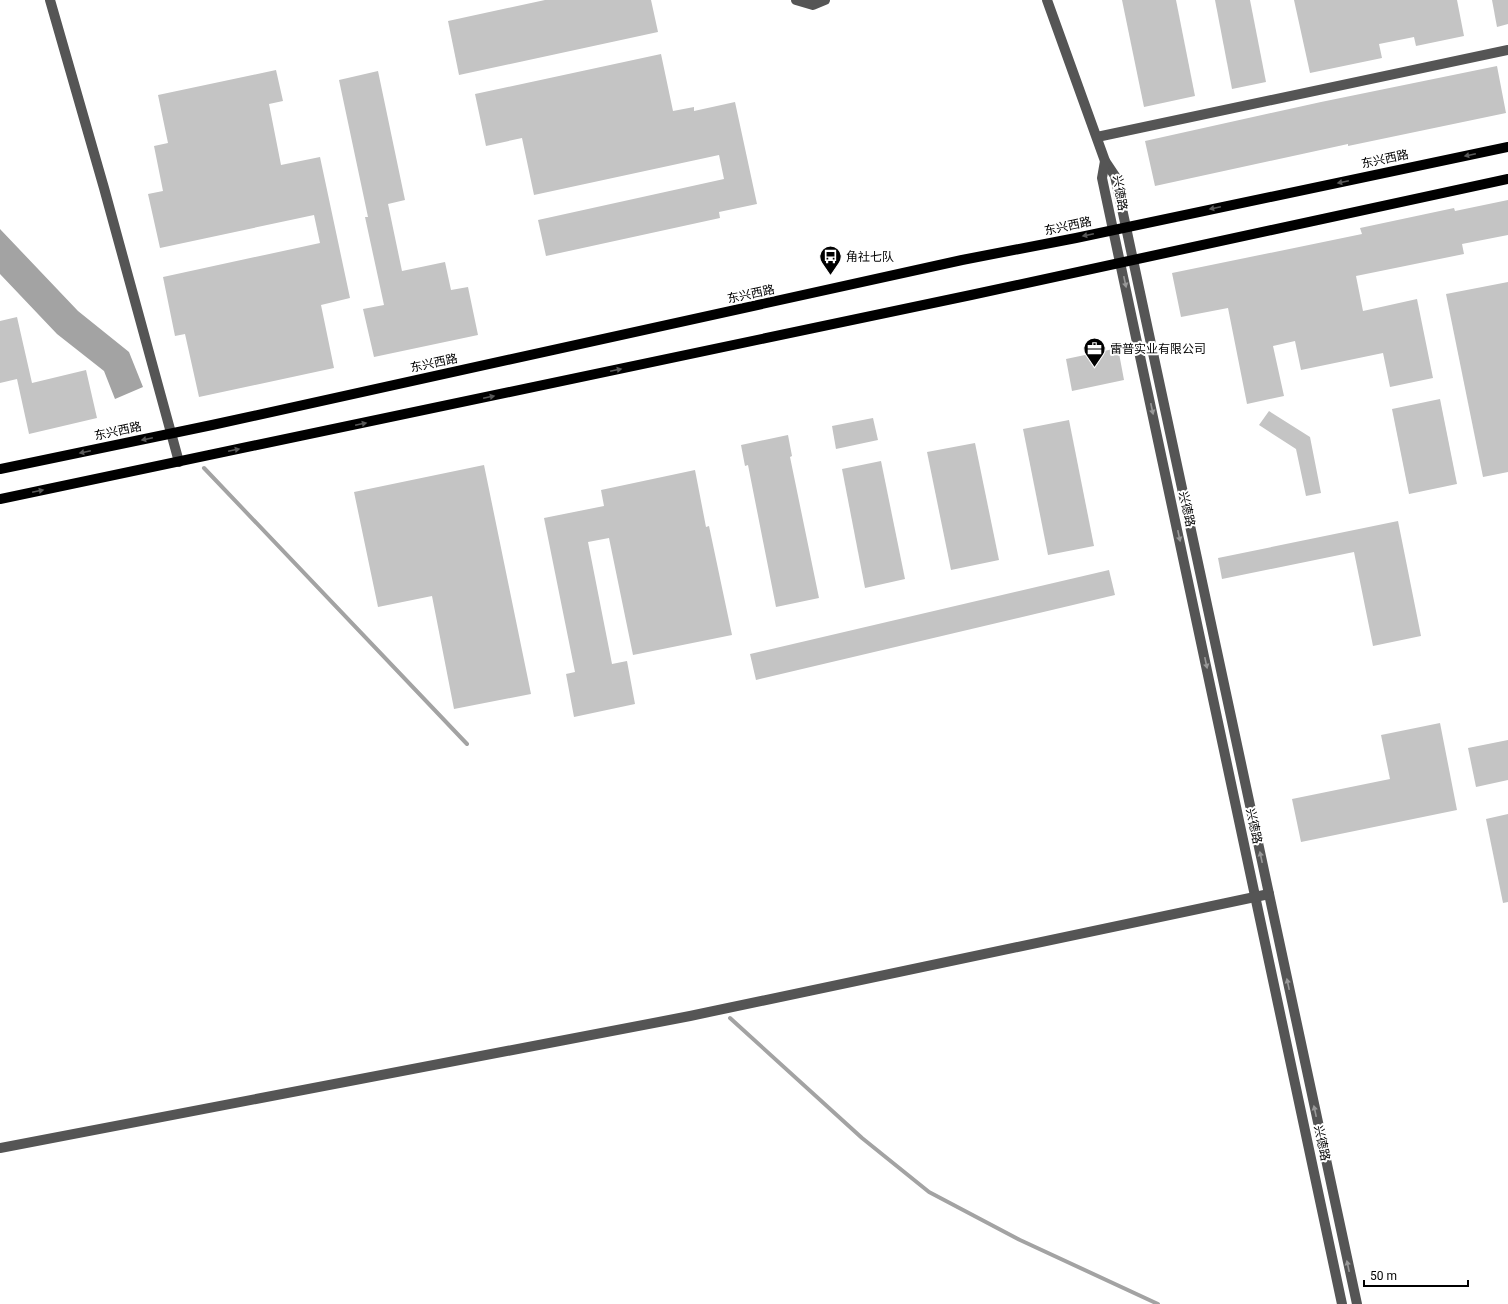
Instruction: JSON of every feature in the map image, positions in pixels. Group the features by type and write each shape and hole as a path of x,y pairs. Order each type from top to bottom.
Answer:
{"main road":[{"name":"东兴西路","path":"0,469 171,434 962,260 1114,230 1508,146"},
{"path":"0,499 971,295 1508,179"}],"street":[{"path":"50,0 179,462"},
{"path":"796,0 813,5 826,0"},
{"path":"1046,0 1105,161"},
{"path":"1097,137 1508,50"},
{"name":"兴德路","path":"1105,161 1115,176 1357,1304"},
{"name":"兴德路","path":"1105,161 1102,178 1342,1304"},
{"path":"0,1148 690,1016 1269,894"}],"shaded area":[{"path":"0,229 78,311 129,352 143,387 115,399 104,371 57,334 0,274"}],"building":[{"path":"545,0 651,0 658,32 459,75 448,21"},
{"path":"1122,0 1176,0 1195,96 1144,107"},
{"path":"1215,0 1250,0 1266,82 1232,89"},
{"path":"1294,0 1457,0 1464,36 1416,46 1414,37 1379,44 1382,58 1310,73"},
{"path":"1492,0 1508,0 1508,24 1497,27"},
{"path":"661,54 673,111 694,107 694,111 735,102 757,204 719,212 720,218 546,256 538,220 724,179 719,155 534,195 522,138 486,146 475,94"},
{"path":"1497,66 1506,113 1348,146 1348,144 1155,186 1145,141 1321,102"},
{"path":"276,70 283,101 269,104 281,165 320,157 350,298 321,305 334,368 199,397 185,334 175,336 163,277 320,243 314,215 160,248 148,194 163,191 154,146 168,143 158,95"},
{"path":"378,71 405,200 388,204 402,271 445,262 451,290 468,287 478,335 374,357 363,309 384,305 365,217 368,217 339,80"},
{"path":"1508,200 1508,235 1462,244 1464,254 1356,276 1363,311 1417,299 1433,378 1390,387 1383,353 1301,370 1295,341 1273,346 1284,396 1247,404 1228,308 1181,317 1172,273 1362,234 1360,228 1454,208 1455,211"},
{"path":"1508,282 1508,472 1483,477 1446,294"},
{"path":"17,317 32,383 86,370 97,418 29,434 17,379 0,383 0,321"},
{"name":"雷普实业有限公司","path":"1118,348 1124,380 1072,391 1066,359"},
{"path":"1440,399 1457,484 1409,494 1392,409"},
{"path":"1269,411 1310,437 1321,493 1306,496 1296,449 1259,425"},
{"path":"873,418 878,440 836,449 832,426"},
{"path":"1069,420 1094,546 1048,555 1023,429"},
{"path":"788,435 792,456 790,457 819,598 776,607 748,465 745,466 741,445"},
{"path":"975,443 999,560 951,570 927,452"},
{"path":"881,461 905,579 865,588 842,469"},
{"path":"484,465 531,694 454,709 432,596 378,607 354,492"},
{"path":"695,470 706,527 709,526 732,635 633,655 609,538 588,542 612,664 627,661 635,704 574,717 566,674 575,672 544,518 604,506 601,490"},
{"path":"1398,521 1421,636 1373,646 1354,552 1222,579 1218,558"},
{"path":"1109,570 1115,595 756,680 750,654"},
{"path":"1440,723 1457,810 1301,842 1292,799 1390,779 1381,735"},
{"path":"1508,740 1508,780 1476,787 1468,748"},
{"path":"1508,814 1508,902 1503,903 1486,819"}],"waterway":[{"path":"204,468 467,744"},
{"path":"730,1018 862,1138 929,1192 1020,1240 1158,1304"}],"place":[{"name":"角社七队","path":"830,276"},
{"name":"雷普实业有限公司","path":"1095,368"}]}
